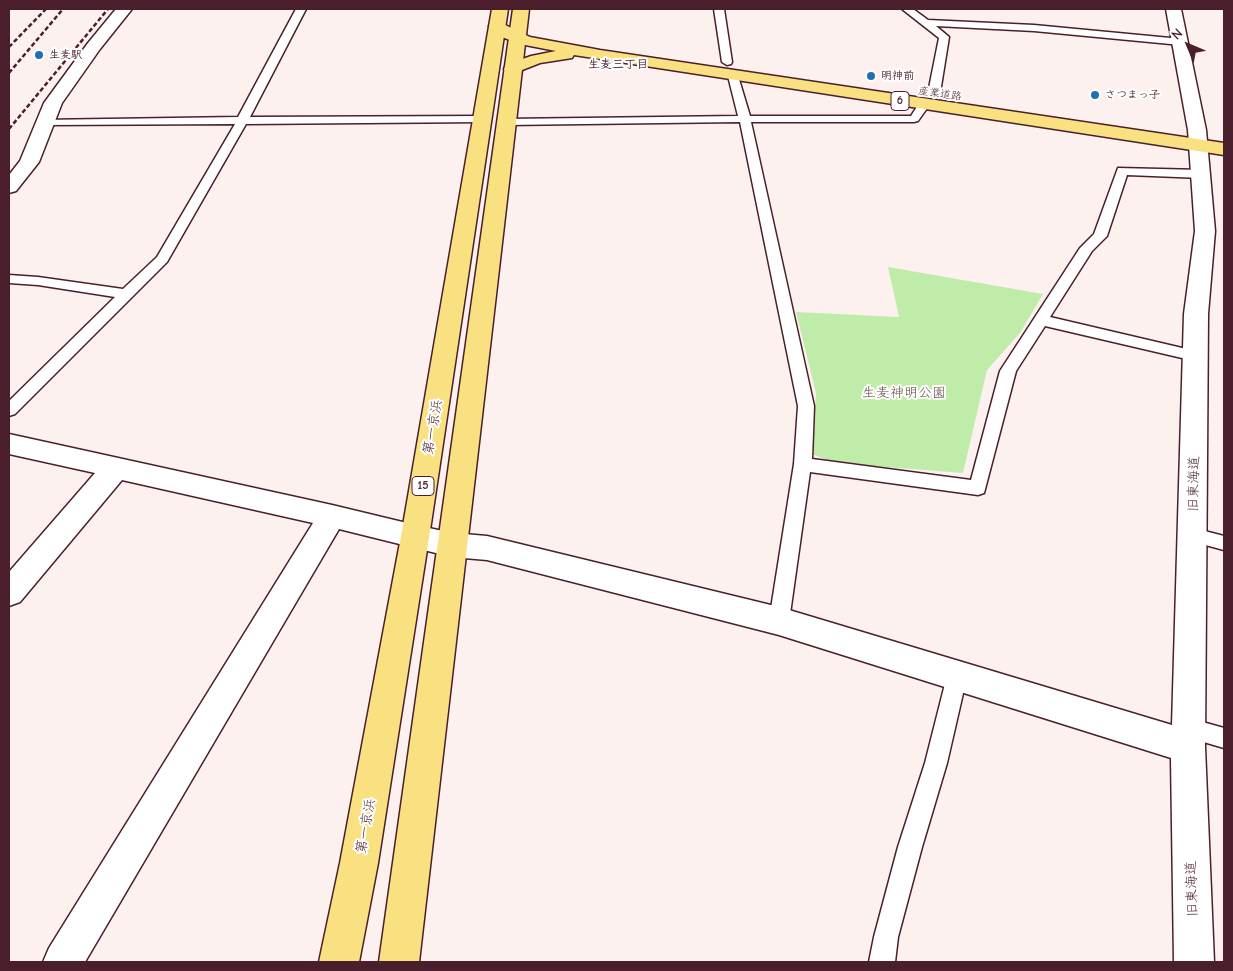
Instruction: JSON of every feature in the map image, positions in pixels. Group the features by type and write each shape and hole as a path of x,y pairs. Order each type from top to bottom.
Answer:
{"main road":[{"name":"産業道路","path":"509,35 535,30 599,49"},
{"name":"産業道路","path":"509,35 537,58 599,49"},
{"name":"産業道路","path":"509,35 534,42 599,49 929,99 1209,147"},
{"name":"第一京浜","path":"339,962 359,863 415,537 509,35"},
{"name":"第一京浜","path":"399,962 452,545 494,121"}],"street":[{"path":"9,187 29,162 53,103 94,46 124,9"},
{"name":"旧東海道","path":"1173,9 1209,147 1205,231 1196,314 1195,356 1188,737 1194,962"},
{"path":"9,444 332,516 415,537 452,545 487,548 779,621 956,676 1188,737"},
{"path":"9,593 117,467"},
{"path":"63,962 332,516"}],"lane":[{"path":"9,410 162,259 242,122 301,9"},
{"path":"719,9 730,69 745,118 806,406 803,464 779,621"},
{"path":"45,122 494,121 745,118 914,119 929,99 944,37 907,9"},
{"path":"925,23 1034,28 1181,42"},
{"path":"803,464 978,488 1008,371 1087,248 1100,236 1116,194 1122,171 1209,147"},
{"path":"9,279 38,281 126,294"},
{"path":"1042,320 1195,356"},
{"path":"1193,535 1224,543"},
{"path":"882,962 886,937 910,847 936,763 956,676"},
{"path":"1188,737 1224,738"}],"green space":[{"name":"生麦神明公園","path":"888,267 1043,294 1020,333 987,370 963,473 835,463 812,454 816,393 796,312 899,317"}],"railway":[{"path":"9,47 46,9"},
{"path":"9,73 63,9"},
{"path":"9,129 108,9"}],"place":[{"name":"生麦駅","path":"39,55"},
{"name":"明神前","path":"871,76"},
{"name":"さつまっ子","path":"1095,95"}],"district":[{"name":"生麦三丁目","path":"618,65"}]}
